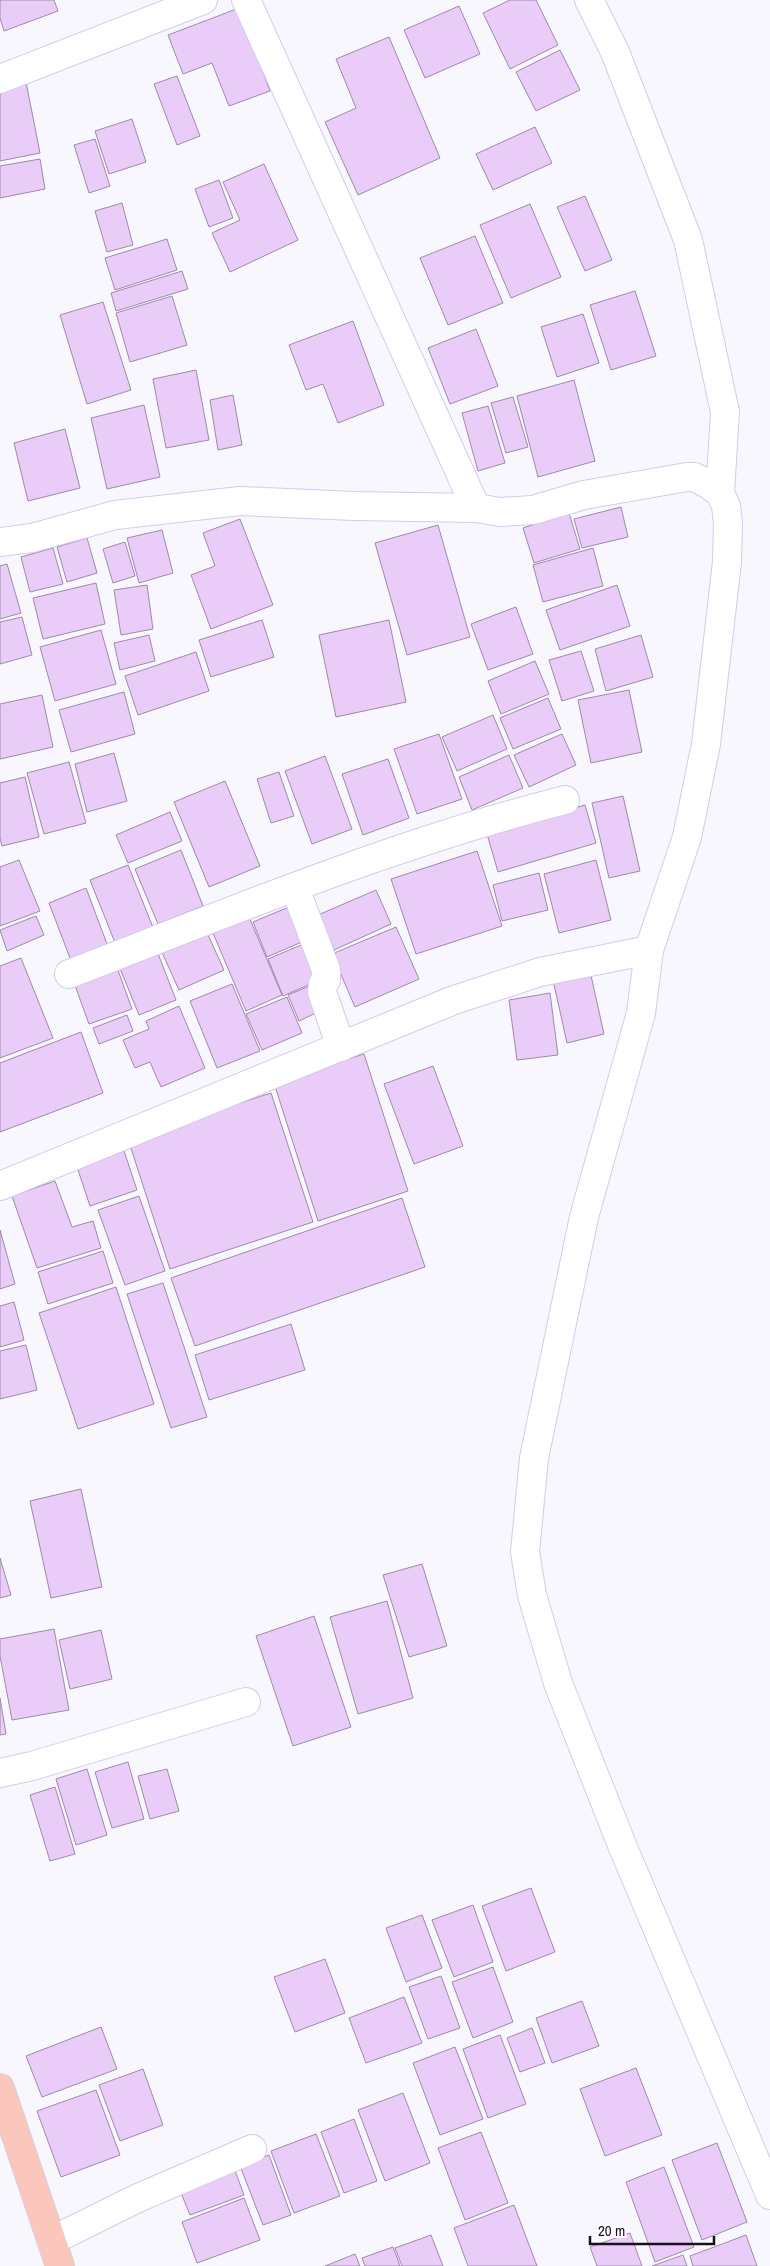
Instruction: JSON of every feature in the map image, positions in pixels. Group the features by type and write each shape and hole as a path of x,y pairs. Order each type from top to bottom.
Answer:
{"main road":[{"path":"0,2088 60,2266"}],"street":[{"path":"0,79 203,0"},
{"path":"246,0 476,508"},
{"path":"589,0 615,52 688,240 725,412 720,493 726,506 728,562 706,744 687,837 649,950 641,1013 584,1217 534,1458 525,1552 532,1595 558,1683 622,1845 770,2195"},
{"path":"0,542 32,538 116,515 240,501 354,506 476,508 500,512 533,510 584,495 687,477 694,477 720,493"},
{"path":"69,974 295,888 434,840 527,810 565,800"},
{"path":"295,888 326,970 326,980 323,984 322,992 341,1047"},
{"path":"0,1186 454,1000 540,972 649,950"},
{"path":"0,1773 32,1766 246,1702"},
{"path":"51,2241 138,2198 252,2149"}],"building":[{"path":"0,0 54,0 58,11 4,31 0,18"},
{"path":"510,0 536,0 558,45 510,69 483,13"},
{"path":"459,6 480,54 425,78 404,30"},
{"path":"239,8 270,91 229,106 212,63 183,74 168,35"},
{"path":"389,37 440,158 358,195 325,122 356,108 336,59"},
{"path":"560,50 580,90 536,111 516,72"},
{"path":"177,76 200,136 177,145 154,84"},
{"path":"26,82 40,153 0,161 0,87"},
{"path":"132,119 146,162 109,174 95,131"},
{"path":"535,127 552,163 493,190 476,154"},
{"path":"95,139 110,186 89,193 74,145"},
{"path":"40,159 45,189 0,198 0,166"},
{"path":"264,164 298,240 230,272 212,233 240,220 223,182"},
{"path":"219,180 233,218 209,227 195,189"},
{"path":"585,196 612,260 585,271 557,207"},
{"path":"122,203 133,245 107,252 95,211"},
{"path":"530,204 561,277 511,298 480,225"},
{"path":"475,236 503,303 448,325 420,258"},
{"path":"167,239 177,270 115,290 105,258"},
{"path":"182,271 188,289 116,311 111,293"},
{"path":"635,291 656,356 611,370 590,305"},
{"path":"172,296 187,345 130,362 116,313"},
{"path":"103,302 131,390 87,404 60,315"},
{"path":"583,314 599,363 557,377 541,327"},
{"path":"353,321 384,405 338,423 323,384 306,390 289,345"},
{"path":"476,329 498,386 450,404 428,348"},
{"path":"196,370 209,440 166,448 153,379"},
{"path":"574,380 595,461 538,477 517,396"},
{"path":"233,395 242,445 218,450 210,400"},
{"path":"513,397 528,447 506,453 491,403"},
{"path":"144,405 160,477 107,489 91,418"},
{"path":"488,406 505,463 478,471 462,413"},
{"path":"65,429 80,488 28,501 14,443"},
{"path":"621,507 628,537 582,548 574,519"},
{"path":"569,513 580,549 534,563 523,528"},
{"path":"240,519 273,605 211,629 191,575 215,566 203,533"},
{"path":"438,525 470,637 407,655 375,543"},
{"path":"162,530 173,573 139,583 127,538"},
{"path":"87,538 97,573 67,582 57,547"},
{"path":"125,542 135,576 113,583 103,549"},
{"path":"53,548 63,584 30,592 21,557"},
{"path":"593,548 603,586 543,602 533,565"},
{"path":"7,564 21,613 0,619 0,566"},
{"path":"96,583 105,624 43,639 33,598"},
{"path":"147,585 153,629 121,635 114,590"},
{"path":"617,585 630,626 560,650 546,610"},
{"path":"516,607 533,654 488,670 471,624"},
{"path":"22,617 32,655 0,664 0,622"},
{"path":"262,620 274,657 211,677 199,640"},
{"path":"389,620 406,702 336,717 319,635"},
{"path":"101,630 116,684 55,701 40,647"},
{"path":"149,635 155,661 120,670 114,643"},
{"path":"641,635 653,677 606,691 595,649"},
{"path":"581,651 594,691 562,701 549,660"},
{"path":"196,652 209,691 138,715 125,676"},
{"path":"535,661 549,694 501,714 488,681"},
{"path":"629,690 642,752 591,763 578,700"},
{"path":"124,692 135,734 71,752 59,710"},
{"path":"42,695 53,747 0,759 0,704"},
{"path":"548,698 561,729 513,749 500,718"},
{"path":"493,715 507,749 457,771 442,737"},
{"path":"439,734 462,799 417,814 394,749"},
{"path":"562,734 576,765 529,787 514,755"},
{"path":"114,753 127,801 87,812 75,764"},
{"path":"509,755 523,788 472,810 459,777"},
{"path":"325,756 352,829 312,844 285,771"},
{"path":"388,759 409,818 363,835 342,774"},
{"path":"69,762 86,823 44,834 27,773"},
{"path":"279,772 294,816 271,823 257,779"},
{"path":"25,777 39,837 2,846 0,838 0,783"},
{"path":"225,781 260,866 209,887 174,802"},
{"path":"623,796 640,871 609,878 592,803"},
{"path":"585,805 596,843 498,872 487,834"},
{"path":"170,812 182,841 128,863 116,835"},
{"path":"181,850 203,906 158,924 135,869"},
{"path":"477,851 502,926 416,954 391,879"},
{"path":"19,860 40,911 0,926 0,867"},
{"path":"596,860 611,920 559,933 544,874"},
{"path":"128,865 156,935 118,950 90,880"},
{"path":"539,873 548,910 502,921 493,885"},
{"path":"86,888 110,952 73,966 49,903"},
{"path":"376,890 391,924 334,950 318,915"},
{"path":"296,904 311,938 267,957 253,922"},
{"path":"36,916 44,935 7,951 0,930"},
{"path":"249,917 282,995 246,1011 213,933"},
{"path":"204,926 224,970 179,990 159,946"},
{"path":"396,927 419,979 355,1007 332,954"},
{"path":"308,942 324,978 283,996 268,959"},
{"path":"155,946 176,1000 139,1015 117,961"},
{"path":"21,958 53,1038 0,1058 0,966"},
{"path":"115,962 132,1009 89,1024 72,977"},
{"path":"590,971 604,1034 567,1043 553,980"},
{"path":"232,984 260,1051 217,1068 190,1001"},
{"path":"312,985 322,1010 299,1021 288,995"},
{"path":"550,993 558,1055 517,1060 509,1000"},
{"path":"287,997 302,1033 262,1050 246,1014"},
{"path":"179,1006 205,1068 161,1087 150,1062 135,1068 123,1040 149,1029 146,1021"},
{"path":"127,1015 133,1031 99,1044 93,1028"},
{"path":"81,1032 103,1093 0,1132 0,1063"},
{"path":"364,1054 408,1191 318,1221 274,1083"},
{"path":"433,1066 463,1146 414,1164 384,1084"},
{"path":"271,1093 313,1222 170,1269 128,1139"},
{"path":"124,1151 137,1190 90,1206 77,1167"},
{"path":"55,1181 72,1227 93,1221 101,1248 37,1268 12,1196"},
{"path":"139,1196 165,1271 125,1285 98,1210"},
{"path":"402,1198 425,1267 195,1346 171,1278"},
{"path":"0,1230 15,1284 0,1289"},
{"path":"103,1251 113,1283 48,1304 38,1272"},
{"path":"163,1283 207,1417 171,1428 127,1294"},
{"path":"116,1287 154,1404 78,1429 39,1313"},
{"path":"14,1302 24,1340 0,1347 0,1306"},
{"path":"291,1324 305,1370 209,1400 195,1355"},
{"path":"26,1345 37,1390 0,1399 0,1351"},
{"path":"81,1489 102,1587 51,1598 30,1501"},
{"path":"0,1558 11,1595 0,1598"},
{"path":"422,1564 447,1646 409,1657 383,1575"},
{"path":"387,1601 413,1698 358,1714 330,1617"},
{"path":"314,1616 351,1727 293,1746 256,1636"},
{"path":"54,1629 69,1710 12,1720 0,1656 0,1639"},
{"path":"101,1630 112,1679 70,1689 59,1640"},
{"path":"0,1698 6,1734 0,1735"},
{"path":"128,1762 144,1819 112,1828 95,1772"},
{"path":"87,1769 107,1835 76,1845 56,1779"},
{"path":"167,1769 179,1811 150,1819 138,1776"},
{"path":"55,1787 75,1854 50,1861 30,1795"},
{"path":"531,1888 555,1952 506,1971 482,1906"},
{"path":"473,1905 493,1962 454,1977 432,1920"},
{"path":"422,1915 442,1968 406,1982 386,1928"},
{"path":"325,1959 345,2013 295,2032 274,1977"},
{"path":"493,1967 513,2022 473,2038 452,1982"},
{"path":"441,1976 460,2028 428,2039 409,1987"},
{"path":"404,1997 422,2043 366,2063 349,2018"},
{"path":"582,2001 599,2046 552,2063 536,2018"},
{"path":"101,2027 117,2069 42,2097 26,2056"},
{"path":"532,2028 545,2063 520,2072 507,2038"},
{"path":"500,2035 526,2104 488,2118 463,2049"},
{"path":"455,2047 483,2119 440,2135 413,2063"},
{"path":"636,2068 662,2135 605,2156 580,2089"},
{"path":"143,2069 163,2125 120,2141 99,2085"},
{"path":"96,2090 120,2155 61,2177 37,2111"},
{"path":"403,2093 430,2163 385,2181 358,2110"},
{"path":"354,2119 377,2181 344,2193 321,2132"},
{"path":"481,2132 508,2203 465,2220 438,2148"},
{"path":"316,2134 340,2196 294,2213 271,2151"},
{"path":"717,2143 747,2222 702,2240 672,2160"},
{"path":"269,2155 291,2215 263,2225 240,2166"},
{"path":"664,2167 694,2247 655,2262 626,2182"},
{"path":"234,2168 244,2195 190,2215 179,2188"},
{"path":"244,2198 260,2240 197,2263 182,2222"},
{"path":"514,2205 537,2266 468,2266 454,2228"},
{"path":"630,2233 642,2266 597,2266 590,2247"},
{"path":"431,2235 443,2266 402,2266 395,2248"},
{"path":"746,2235 757,2266 693,2266 690,2256"},
{"path":"393,2247 400,2266 365,2266 362,2258"},
{"path":"355,2254 360,2266 325,2266"},
{"path":"683,2255 687,2266 652,2266"}]}
